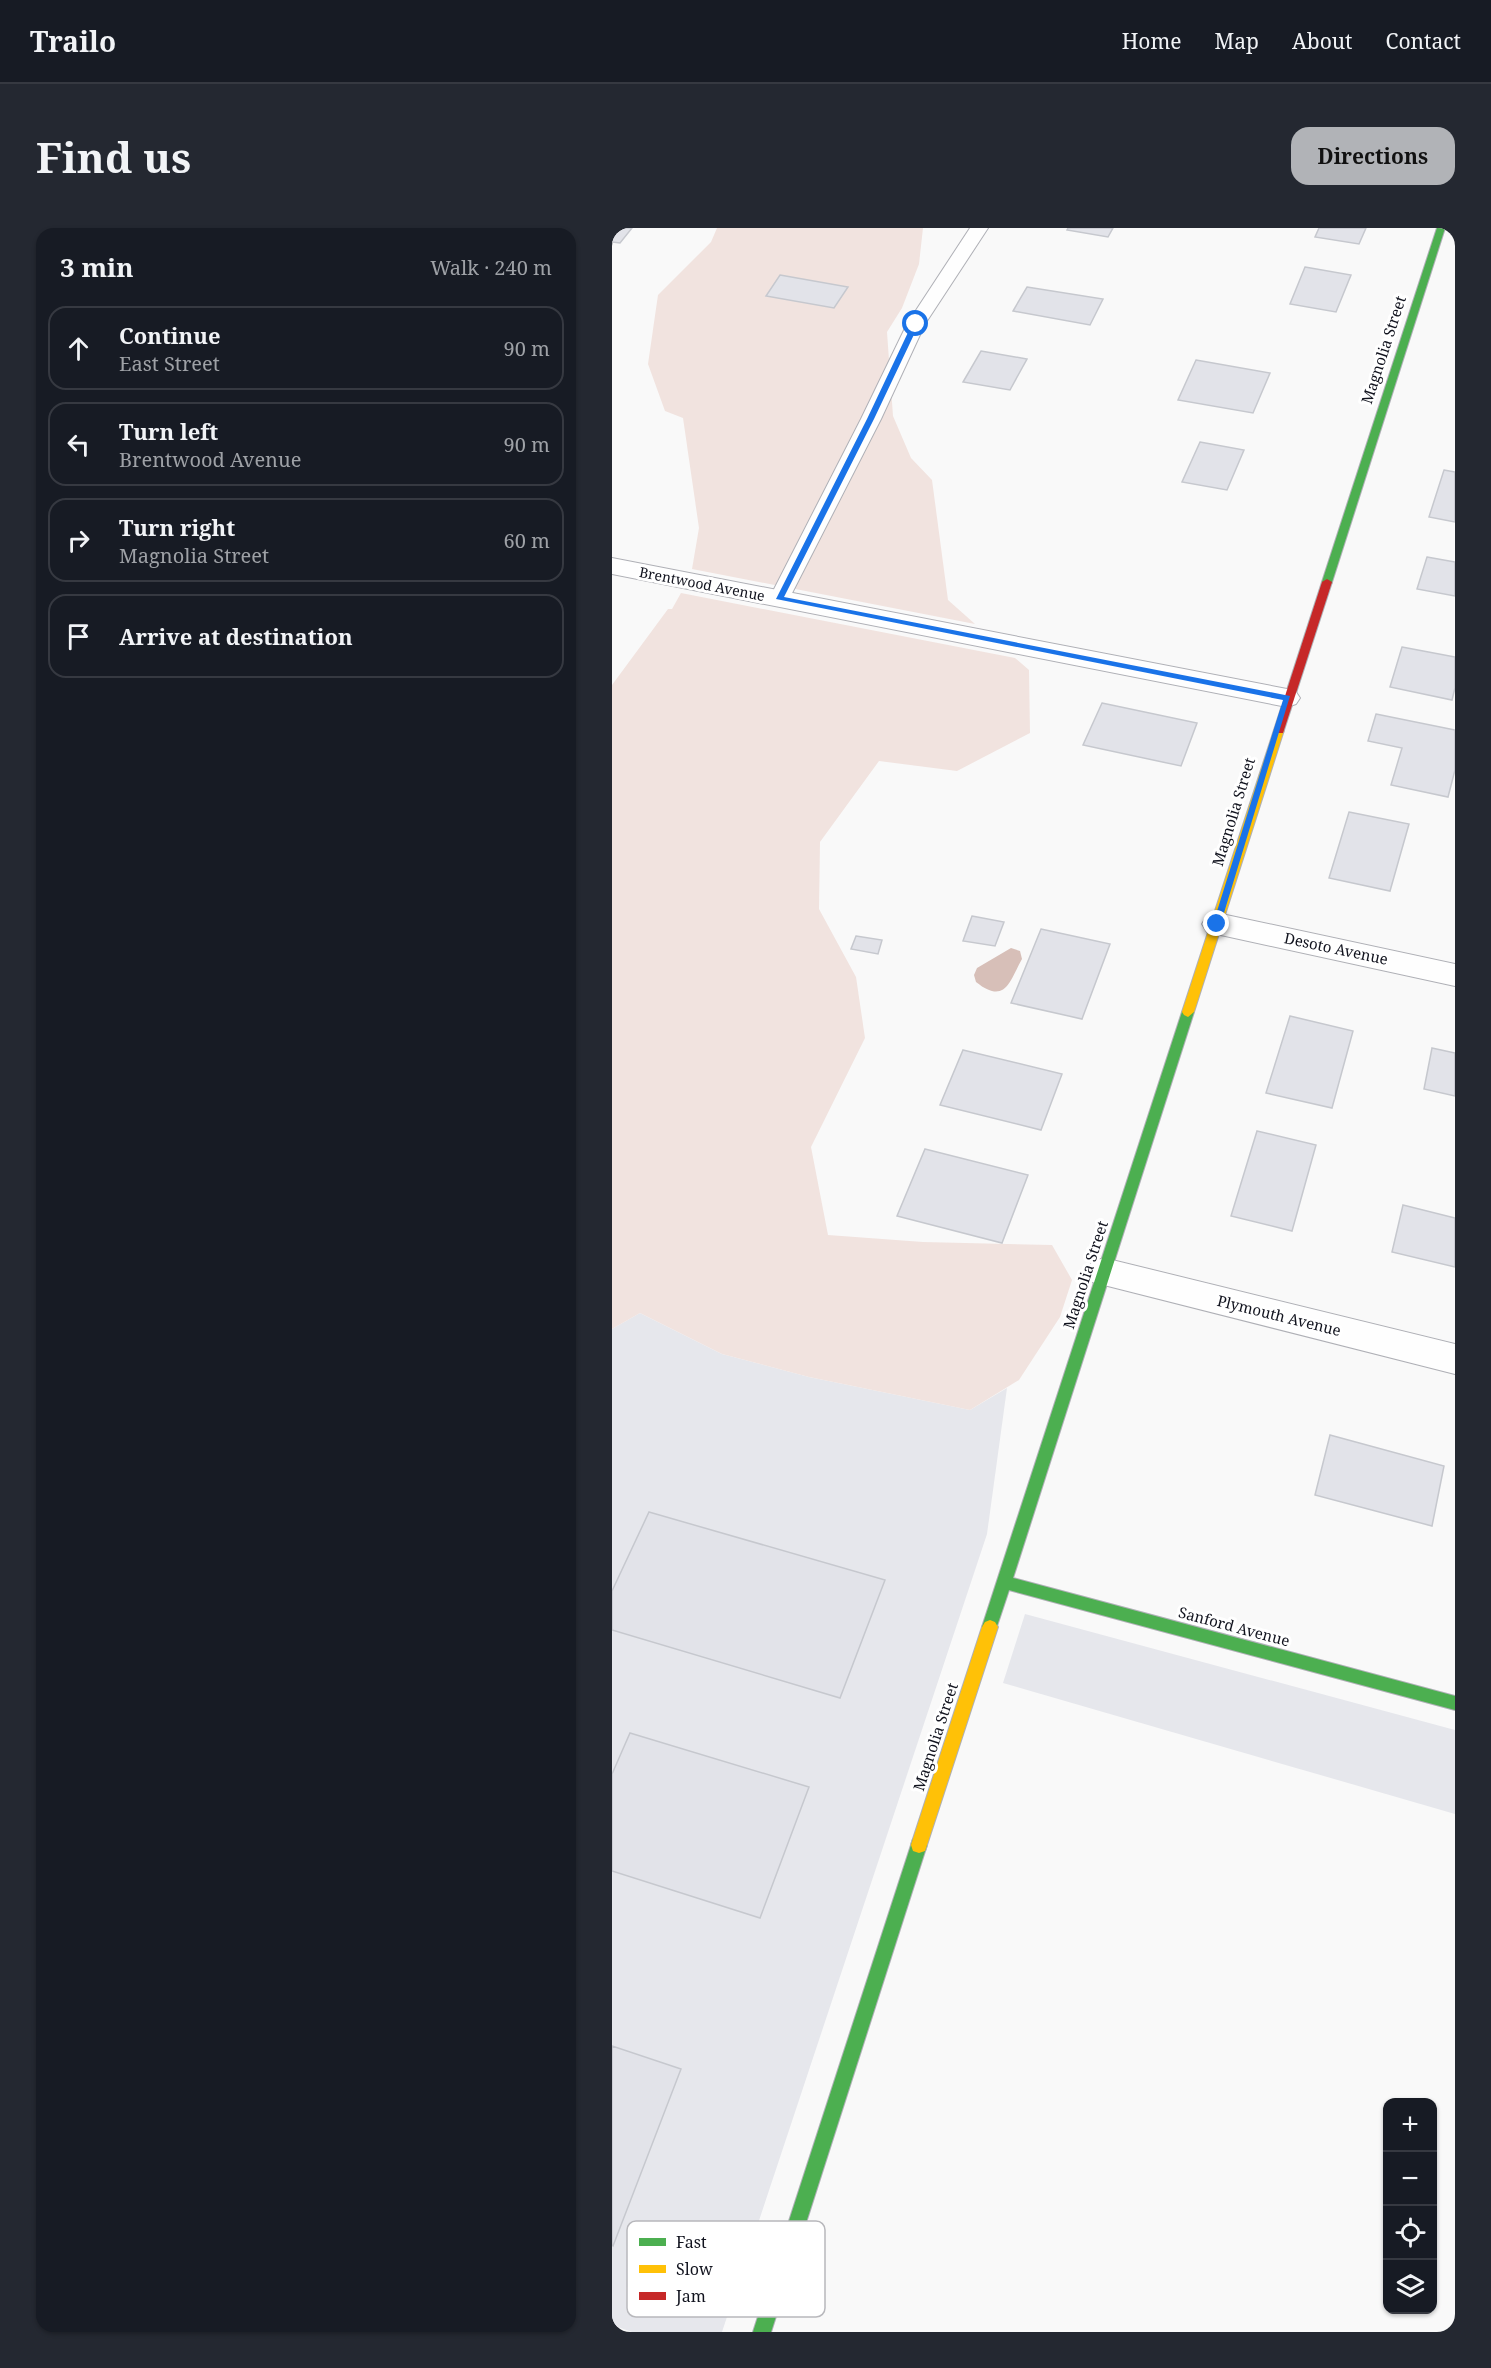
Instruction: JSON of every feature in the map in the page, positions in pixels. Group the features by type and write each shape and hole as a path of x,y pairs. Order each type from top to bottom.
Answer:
{"street":[{"name":"Magnolia Street","path":"798,2221 1217,924 1287,698 1441,228"},
{"name":"Brentwood Avenue","path":"612,566 1287,698"},
{"name":"Desoto Avenue","path":"1217,924 1455,975"},
{"name":"Plymouth Avenue","path":"1104,1272 1455,1359"},
{"name":"Sanford Avenue","path":"1004,1582 1455,1703"},
{"name":"Magnolia Street","path":"762,2332 767,2317"}],"lane":[{"path":"779,599 871,419 916,324 979,228"}],"shaded area":[{"path":"717,228 923,228 919,264 902,308 887,332 893,416 911,458 932,480 948,600 975,624 692,569 699,528 683,418 665,411 648,364 658,295 711,242"},
{"path":"681,593 1015,658 1029,670 1030,733 957,771 879,761 820,842 819,909 856,977 865,1038 811,1147 828,1235 923,1242 1052,1245 1072,1280 1060,1317 1019,1380 970,1410 809,1377 722,1354 640,1313 612,1329 612,685 668,609 672,609"},
{"path":"1011,948 1020,951 1022,959 1006,987 1001,991 994,991 976,982 974,975 977,968"},
{"path":"640,1313 722,1354 809,1377 970,1410 1007,1388 987,1534 759,2221 627,2221 627,2317 727,2317 722,2332 632,2332 612,2325 612,1329"},
{"path":"1025,1614 1455,1730 1455,1814 1003,1683"}],"building":[{"path":"612,228 632,228 620,243 612,242"},
{"path":"1068,228 1113,228 1108,237 1067,230"},
{"path":"1319,228 1366,228 1359,244 1315,237"},
{"path":"1305,267 1351,275 1336,312 1290,304"},
{"path":"780,275 848,287 834,308 766,296"},
{"path":"1027,287 1103,299 1090,325 1013,311"},
{"path":"981,351 1027,359 1010,390 963,382"},
{"path":"1196,360 1270,373 1253,413 1178,400"},
{"path":"1200,442 1244,450 1227,490 1182,482"},
{"path":"1444,470 1455,472 1455,522 1429,517"},
{"path":"1427,557 1455,562 1455,596 1417,589"},
{"path":"1402,647 1455,657 1455,688 1452,700 1390,687"},
{"path":"1102,703 1197,723 1181,766 1083,745"},
{"path":"1376,714 1455,730 1455,770 1448,797 1391,785 1402,748 1368,741"},
{"path":"1349,812 1409,824 1390,891 1329,878"},
{"path":"972,916 1004,922 995,946 963,941"},
{"path":"1041,929 1110,944 1082,1019 1011,1003"},
{"path":"856,936 882,940 878,954 851,949"},
{"path":"1290,1016 1353,1031 1332,1108 1266,1093"},
{"path":"1432,1048 1455,1053 1455,1096 1424,1089"},
{"path":"963,1050 1062,1074 1041,1130 940,1105"},
{"path":"1257,1131 1316,1145 1292,1231 1231,1216"},
{"path":"925,1149 1028,1175 1002,1243 897,1216"},
{"path":"1403,1205 1455,1218 1455,1267 1392,1252"},
{"path":"1330,1435 1444,1466 1432,1526 1315,1495"},
{"path":"649,1512 885,1580 840,1698 612,1630 612,1591"},
{"path":"630,1733 809,1787 760,1918 612,1871 612,1774"},
{"path":"612,2046 681,2069 613,2246 612,2245"}],"traffic: fast":[{"path":"1327,582 1441,228"},
{"path":"990,1627 1188,1012"},
{"path":"1004,1582 1455,1703"},
{"path":"798,2221 919,1845"},
{"path":"762,2332 767,2317"}],"traffic: slow":[{"path":"1188,1012 1279,730"},
{"path":"919,1845 990,1627"}],"traffic: jam":[{"path":"1279,730 1327,582"}],"route":[{"path":"916,324 871,419 779,599 1287,698 1217,924"}]}
